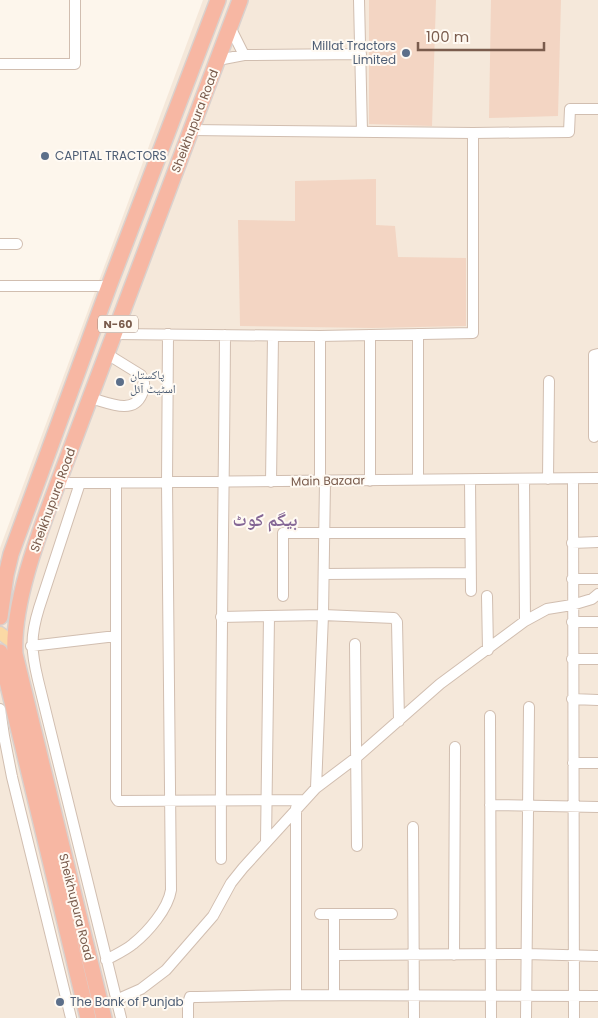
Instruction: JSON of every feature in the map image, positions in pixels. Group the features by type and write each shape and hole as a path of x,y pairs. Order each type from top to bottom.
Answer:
{"highway":[{"name":"Sheikhupura Road","path":"0,617 6,575 5,556 218,0"},
{"name":"Sheikhupura Road","path":"88,1018 2,669 31,562 58,483 240,0"},
{"path":"5,556 31,562"},
{"name":"Sheikhupura Road","path":"7,648 104,1018"}],"main road":[{"path":"0,634 7,648"}],"street":[{"path":"0,64 75,64 75,0"},
{"path":"359,0 362,132"},
{"path":"230,27 244,55"},
{"path":"218,60 244,55 361,54"},
{"path":"191,130 472,133 569,132 570,110 598,109"},
{"path":"114,334 320,336 473,333 472,133"},
{"path":"0,244 17,244"},
{"path":"0,286 110,286"},
{"path":"106,960 133,944 166,907 170,897 167,483 168,334"},
{"path":"418,334 418,480"},
{"path":"221,859 224,335"},
{"path":"370,335 370,481"},
{"path":"271,482 273,336"},
{"path":"316,788 324,574 320,336"},
{"path":"90,398 125,407 138,402 142,395 144,379 141,375 106,354"},
{"path":"594,437 594,355 598,354"},
{"path":"548,479 549,381"},
{"path":"572,478 574,1018"},
{"name":"Main Bazaar","path":"58,483 598,478"},
{"path":"524,479 525,621"},
{"path":"470,480 471,591"},
{"path":"80,483 34,627 31,646 121,1018"},
{"path":"116,483 116,798 122,802 304,800"},
{"path":"283,596 283,534 470,534"},
{"path":"572,543 598,542"},
{"path":"324,574 470,573"},
{"path":"572,579 598,579"},
{"path":"116,1000 141,989 166,970 213,916 230,883 316,788 357,757 440,684 525,621 547,609 572,605 592,599 598,594"},
{"path":"487,596 488,650"},
{"path":"266,842 269,616"},
{"path":"221,617 390,616 394,618 397,622 399,721"},
{"path":"572,622 598,622"},
{"path":"31,646 116,636"},
{"path":"356,644 357,846"},
{"path":"572,659 598,659"},
{"path":"572,699 598,700"},
{"path":"526,1018 529,707"},
{"path":"0,709 2,737 71,1018"},
{"path":"490,716 492,1018"},
{"path":"454,955 455,747"},
{"path":"573,763 598,763"},
{"path":"490,806 598,808"},
{"path":"296,808 296,994"},
{"path":"413,828 414,1018"},
{"path":"320,914 392,914"},
{"path":"334,914 334,995"},
{"path":"335,955 491,956 527,954 598,956"},
{"path":"188,1018 188,1002 190,997 296,994 598,996"}],"shaded area":[{"path":"203,0 598,0 598,1018 0,1018 0,548"}],"building":[{"path":"369,0 436,0 432,126 369,124"},
{"path":"491,0 561,0 558,116 489,118"},
{"path":"376,179 376,225 395,226 398,257 466,258 466,326 372,328 240,326 238,220 295,221 295,181"}],"place":[{"name":"Millat Tractors Limited","path":"406,53"},
{"name":"CAPITAL TRACTORS","path":"45,156"},
{"name":"پاکستان اسٹیٹ آئل","path":"120,382"},
{"name":"The Bank of Punjab","path":"60,1002"}],"district":[{"name":"بیگم کوٹ","path":"265,520"}]}
